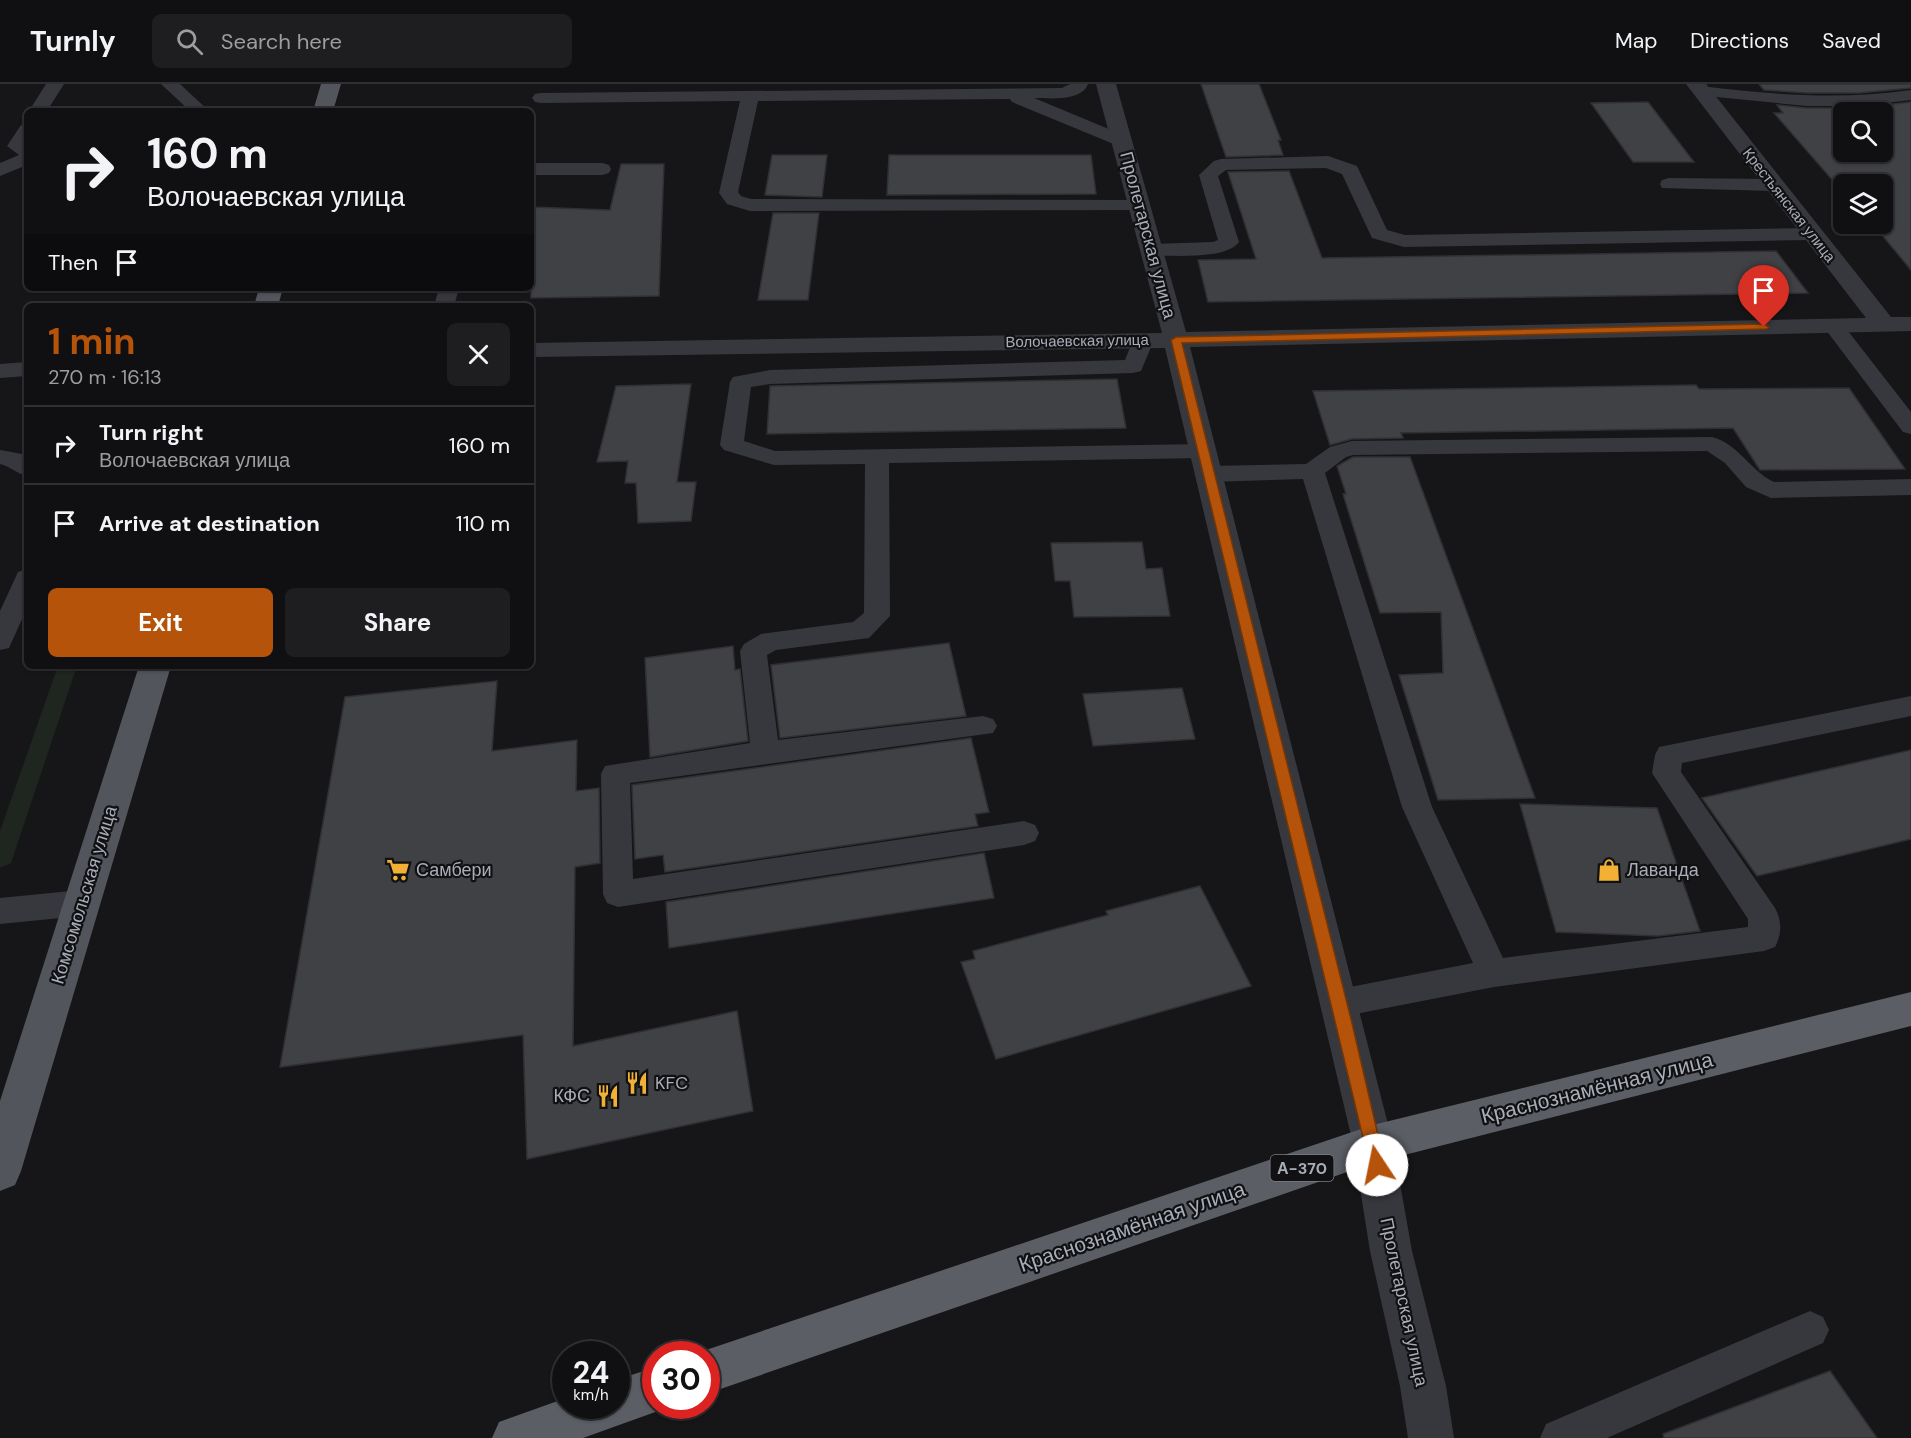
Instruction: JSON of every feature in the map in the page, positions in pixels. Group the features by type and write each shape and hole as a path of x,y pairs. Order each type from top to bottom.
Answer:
{"highway":[{"name":"Краснознамённая улица","path":"720,1367 1373,1144 1911,1009"},
{"path":"515,1438 571,1419"}],"main road":[{"path":"324,108 331,84"},
{"name":"Комсомольская улица","path":"0,1171 6,1133 154,669"}],"street":[{"name":"Пролетарская улица","path":"1106,84 1176,340 1340,1003 1373,1144 1391,1251 1423,1386 1431,1438"},
{"name":"Крестьянская улица","path":"1699,88 1884,325"},
{"name":"Волочаевская улица","path":"534,350 1176,340 1911,324"}],"lane":[{"path":"40,108 55,84"},
{"path":"170,84 197,108"},
{"path":"541,98 1065,93 1079,84"},
{"path":"1699,88 1788,101 1867,102 1911,95"},
{"path":"1006,94 1122,141"},
{"path":"750,96 728,193 734,200 750,205 1140,206"},
{"path":"24,134 16,146 24,150"},
{"path":"0,170 24,159"},
{"path":"1153,250 1217,248 1229,242 1208,175 1221,165 1328,162 1350,170 1379,234 1404,241 1811,234"},
{"path":"534,169 602,169"},
{"path":"1669,184 1773,185"},
{"path":"1834,326 1911,427"},
{"path":"1143,340 1133,366 770,377 741,382 732,445 774,458 877,457 1206,462 1312,471 1338,452 1352,447 1712,444 1733,458 1754,482 1771,490 1911,487"},
{"path":"0,371 24,369"},
{"path":"0,457 14,459 24,467"},
{"path":"765,752 753,651 770,641 860,631 877,616 877,457"},
{"path":"1312,471 1417,807 1494,972"},
{"path":"0,641 24,585"},
{"path":"1340,1003 1494,972 1764,938 1764,916 1666,773 1669,755 1911,706"},
{"path":"983,726 765,752 615,774 618,894 1024,833"},
{"path":"0,911 81,903"},
{"path":"1560,1438 1810,1330"}],"shaded area":[{"path":"57,669 76,669 11,863 0,868 0,831"}],"building":[{"path":"1201,84 1259,84 1281,140 1278,140 1283,155 1226,157"},
{"path":"1759,84 1911,84 1911,88 1859,93 1807,93 1764,90"},
{"path":"1648,102 1694,162 1633,162 1591,103"},
{"path":"1911,102 1911,270 1881,234 1893,234 1893,174 1833,174 1833,181 1774,113 1783,113 1777,105 1833,108 1833,162 1893,162 1893,104"},
{"path":"772,155 827,155 822,197 765,195"},
{"path":"889,155 1091,155 1096,194 887,195"},
{"path":"621,164 664,164 659,296 531,298 531,291 534,291 534,207 610,210"},
{"path":"1289,171 1322,258 1776,251 1808,293 1208,302 1198,260 1256,259 1228,172"},
{"path":"773,213 819,213 808,300 758,300"},
{"path":"1117,379 1126,428 767,434 770,386"},
{"path":"691,384 677,482 696,482 691,521 638,523 636,483 625,483 628,461 597,462 616,386"},
{"path":"1696,385 1699,389 1849,388 1905,469 1760,470 1733,428 1401,433 1403,438 1352,439 1330,445 1313,391"},
{"path":"1353,457 1410,457 1535,798 1438,800 1399,675 1443,673 1441,612 1380,613 1343,494 1346,494 1337,466"},
{"path":"1142,542 1146,569 1162,568 1170,616 1074,617 1070,581 1055,581 1051,543"},
{"path":"949,643 966,716 780,738 771,665"},
{"path":"733,646 735,670 740,669 748,741 650,757 645,658"},
{"path":"497,681 492,751 577,740 576,791 599,788 600,863 575,867 573,1046 737,1011 753,1111 527,1159 523,1035 280,1067 345,697"},
{"path":"1182,688 1195,739 1093,746 1083,694"},
{"path":"971,738 989,812 975,814 978,826 665,872 663,855 635,859 632,785"},
{"path":"1911,750 1911,839 1757,876 1702,798"},
{"name":"Лаванда","path":"1520,804 1657,808 1700,931 1658,936 1556,932"},
{"path":"984,853 994,898 669,948 666,902"},
{"path":"1200,886 1251,986 996,1059 961,962 975,959 973,951 1108,915 1106,911"},
{"path":"1830,1371 1877,1438 1664,1438 1663,1434"}],"place":[{"name":"Самбери","path":"398,870"},
{"name":"Лаванда","path":"1609,870"},
{"name":"KFC","path":"637,1083"},
{"name":"КФС","path":"608,1096"}],"route":[{"path":"1377,1165 1176,340 1764,327"}]}
